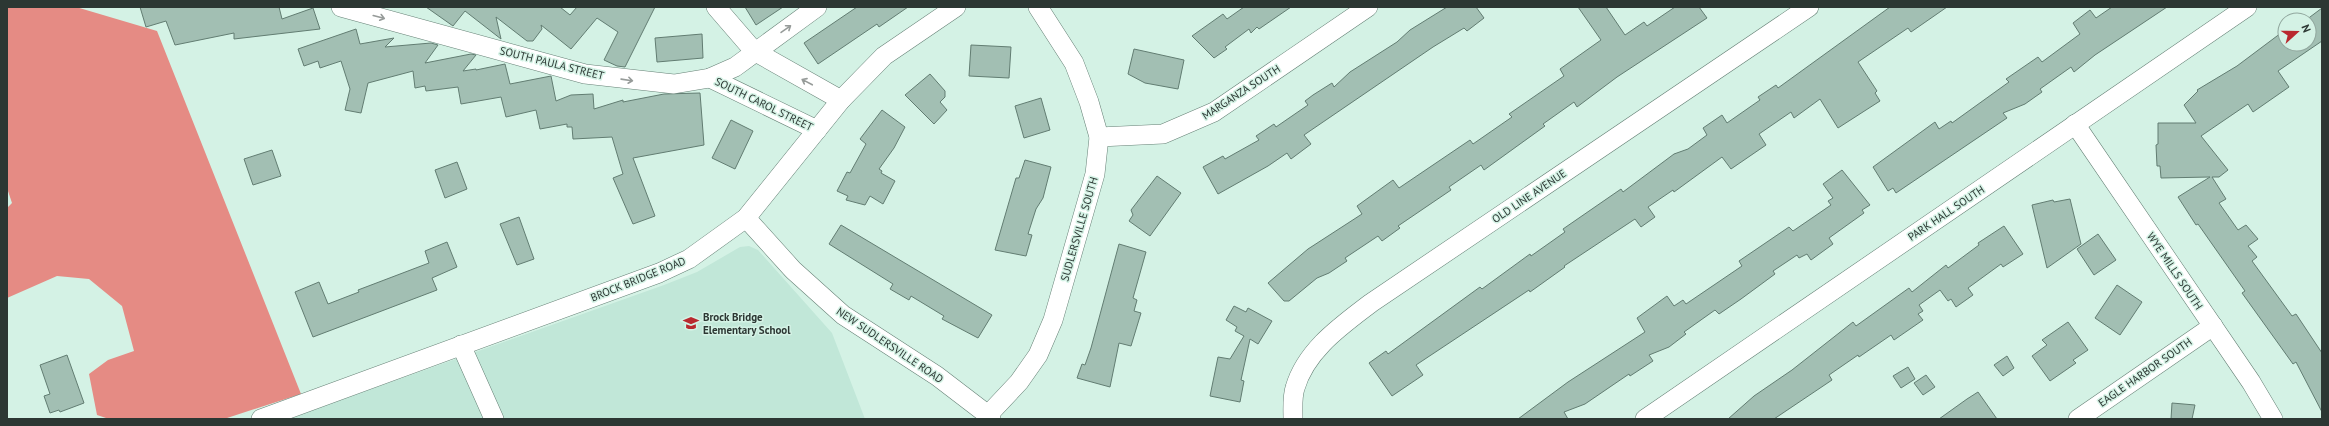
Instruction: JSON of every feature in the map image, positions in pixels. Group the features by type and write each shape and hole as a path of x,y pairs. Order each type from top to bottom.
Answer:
{"street":[{"name":"SOUTH PAULA STREET","path":"341,7 585,74 674,84 710,78 735,67 817,7"},
{"path":"716,7 754,52 841,100"},
{"name":"BROCK BRIDGE ROAD","path":"261,419 659,273 689,259 746,218 841,100 884,56 956,7"},
{"name":"SUDLERSVILLE SOUTH","path":"990,417 1019,382 1038,354 1053,320 1095,174 1099,137 1089,102 1074,63 1038,7"},
{"name":"MARGANZA SOUTH","path":"1099,137 1163,134 1214,112 1368,7"},
{"name":"OLD LINE AVENUE","path":"1293,419 1295,389 1311,356 1335,330 1371,303 1810,7"},
{"name":"PARK HALL SOUTH","path":"1645,419 2247,7"},
{"name":"SOUTH CAROL STREET","path":"710,78 817,130"},
{"name":"WYE MILLS SOUTH","path":"2075,124 2251,382 2272,419"},
{"name":"NEW SUDLERSVILLE ROAD","path":"746,218 793,270 843,315 937,376 990,417"},
{"name":"EAGLE HARBOR SOUTH","path":"2078,419 2213,326"},
{"path":"461,345 494,419"}],"shaded area":[{"path":"7,7 76,7 157,31 301,394 224,419 109,419 97,415 89,374 108,360 134,351 122,306 89,279 57,276 7,298 7,208 12,203 7,188"},
{"name":"Brock Bridge Elementary School","path":"749,246 758,250 832,333 865,419 287,419 664,285 697,272 740,247"}],"building":[{"path":"140,7 279,7 282,19 313,8 320,29 234,39 234,33 175,45 166,21 146,27"},
{"path":"426,7 560,7 570,15 577,7 655,7 625,67 617,66 604,60 618,32 597,18 571,49 541,25 542,29 533,41 527,41 496,17 501,39 465,11 453,26"},
{"path":"745,7 783,7 756,25"},
{"path":"857,7 908,7 879,27 877,24 818,64 804,43"},
{"path":"1244,7 1291,7 1259,29 1257,27 1251,33 1249,29 1225,47 1227,49 1214,58 1192,36 1223,14 1227,19"},
{"path":"1447,7 1476,7 1484,18 1467,31 1464,28 1433,47 1304,135 1311,144 1291,159 1287,153 1268,166 1218,194 1203,167 1223,156 1225,159 1259,140 1256,136 1274,124 1276,127 1308,105 1305,101 1313,95 1332,83 1334,87 1350,72 1397,42 1410,30"},
{"path":"1578,7 1606,7 1625,35 1644,22 1647,26 1675,7 1699,7 1707,18 1617,77 1577,107 1574,102 1543,124 1545,126 1484,170 1481,165 1449,187 1451,190 1398,226 1400,228 1382,241 1378,236 1345,258 1347,261 1329,273 1317,278 1289,301 1284,301 1268,283 1308,249 1362,214 1357,206 1393,180 1399,188 1470,140 1473,144 1512,117 1509,114 1564,76 1560,69 1601,40"},
{"path":"1890,7 1947,7 1911,32 1908,28 1858,62 1877,91 1875,93 1880,101 1838,128 1820,99 1794,118 1791,112 1759,134 1766,145 1731,169 1722,157 1674,192 1673,190 1648,207 1655,217 1641,227 1635,219 1564,266 1565,267 1530,292 1529,290 1416,365 1423,375 1392,396 1369,363 1386,351 1388,354 1480,287 1482,289 1530,254 1531,256 1565,232 1563,229 1621,189 1623,192 1674,154 1688,149 1707,135 1703,128 1722,115 1727,123 1760,100 1758,97 1776,85 1778,88"},
{"path":"2112,7 2167,7 2095,55 2074,72 2071,67 2040,89 2042,92 2025,104 2003,113 2007,118 1896,193 1893,188 1888,191 1873,167 1935,122 1939,129 1951,121 1952,123 2009,82 2006,79 2038,57 2042,62 2080,34 2073,23 2090,10 2096,18"},
{"path":"2322,8 2322,41 2317,44 2317,12"},
{"path":"356,29 360,44 394,38 385,47 431,43 438,45 425,63 471,54 476,55 463,71 505,64 510,84 551,76 556,101 571,95 593,94 594,109 623,100 623,102 664,94 700,93 704,145 633,158 655,216 633,224 613,178 623,174 612,137 573,139 572,127 567,127 567,124 540,129 536,110 506,117 501,97 461,104 458,87 426,91 425,86 415,88 413,71 368,83 361,113 345,110 350,89 341,61 320,68 318,61 304,66 298,49"},
{"path":"702,34 703,58 657,62 655,38"},
{"path":"2277,36 2277,52 2306,52 2278,71 2289,87 2253,112 2248,104 2201,136 2228,170 2219,177 2212,177 2226,199 2219,203 2238,230 2246,225 2258,239 2248,246 2257,257 2252,261 2292,316 2296,314 2322,353 2322,412 2296,362 2293,364 2242,293 2245,291 2198,224 2196,225 2178,197 2210,177 2161,178 2160,166 2157,166 2156,145 2158,144 2158,123 2196,123 2184,105 2198,91 2197,90 2237,66"},
{"path":"971,45 1011,47 1009,78 969,76"},
{"path":"1134,49 1184,60 1178,89 1145,83 1128,74"},
{"path":"930,74 945,91 945,97 940,102 947,110 934,124 905,95"},
{"path":"1041,98 1050,130 1024,138 1015,106"},
{"path":"882,110 905,127 894,148 879,169 882,171 881,173 895,181 883,204 870,196 865,205 846,200 848,196 837,191 847,172 850,173 866,144 860,139"},
{"path":"731,120 753,131 735,169 712,158"},
{"path":"272,150 281,176 253,185 244,159"},
{"path":"1025,160 1051,167 1043,198 1036,209 1028,234 1032,235 1026,256 995,250 1016,178 1019,178"},
{"path":"457,162 467,189 445,198 435,170"},
{"path":"1842,170 1870,205 1862,210 1864,213 1829,238 1833,244 1811,260 1807,254 1799,258 1797,255 1773,271 1775,274 1719,314 1715,310 1684,332 1686,334 1669,347 1649,355 1653,361 1630,376 1629,374 1585,404 1564,412 1568,419 1518,419 1568,382 1645,332 1637,318 1667,296 1674,306 1683,300 1686,304 1742,266 1739,261 1789,227 1793,231 1831,205 1828,201 1833,198 1823,184"},
{"path":"1157,176 1181,193 1150,236 1129,221 1133,215 1131,210"},
{"path":"2070,199 2081,244 2047,268 2032,205 2053,200 2054,202"},
{"path":"519,217 534,259 517,265 500,224"},
{"path":"841,225 992,315 978,338 942,319 944,316 911,296 909,300 890,289 893,284 829,244"},
{"path":"2004,226 2023,254 2003,267 2001,264 1968,288 1973,295 1956,307 1951,299 1948,301 1940,290 1919,305 1923,311 1918,314 1923,320 1894,340 1891,335 1859,357 1858,355 1829,375 1832,380 1774,419 1728,419 1754,396 1792,370 1853,322 1856,326 1909,288 1912,292 1946,265 1948,268 1979,245 1978,243"},
{"path":"2098,234 2116,260 2094,275 2077,249"},
{"path":"447,242 457,267 432,278 437,290 313,337 295,292 319,282 328,304 359,292 358,290 429,263 425,251"},
{"path":"1119,244 1146,252 1133,298 1137,300 1134,311 1141,313 1131,346 1119,343 1110,387 1077,378 1082,364 1085,365 1091,348"},
{"path":"2117,285 2142,302 2120,335 2095,318"},
{"path":"1234,306 1246,312 1248,308 1272,321 1258,344 1250,339 1241,380 1244,381 1240,402 1210,396 1218,357 1230,359 1244,336 1235,331 1237,327 1226,320"},
{"path":"2068,322 2088,350 2073,360 2076,363 2050,381 2032,356 2047,345 2042,340"},
{"path":"67,355 84,403 60,412 59,410 50,413 44,396 50,394 40,365"},
{"path":"2007,356 2014,368 2003,376 1994,365"},
{"path":"1908,367 1915,379 1901,388 1893,376"},
{"path":"1926,375 1935,387 1923,395 1914,383"},
{"path":"1978,392 1997,419 1939,419 1967,399"},
{"path":"2172,403 2195,405 2192,419 2171,419"}],"place":[{"name":"Brock Bridge Elementary School","path":"691,323"}]}
